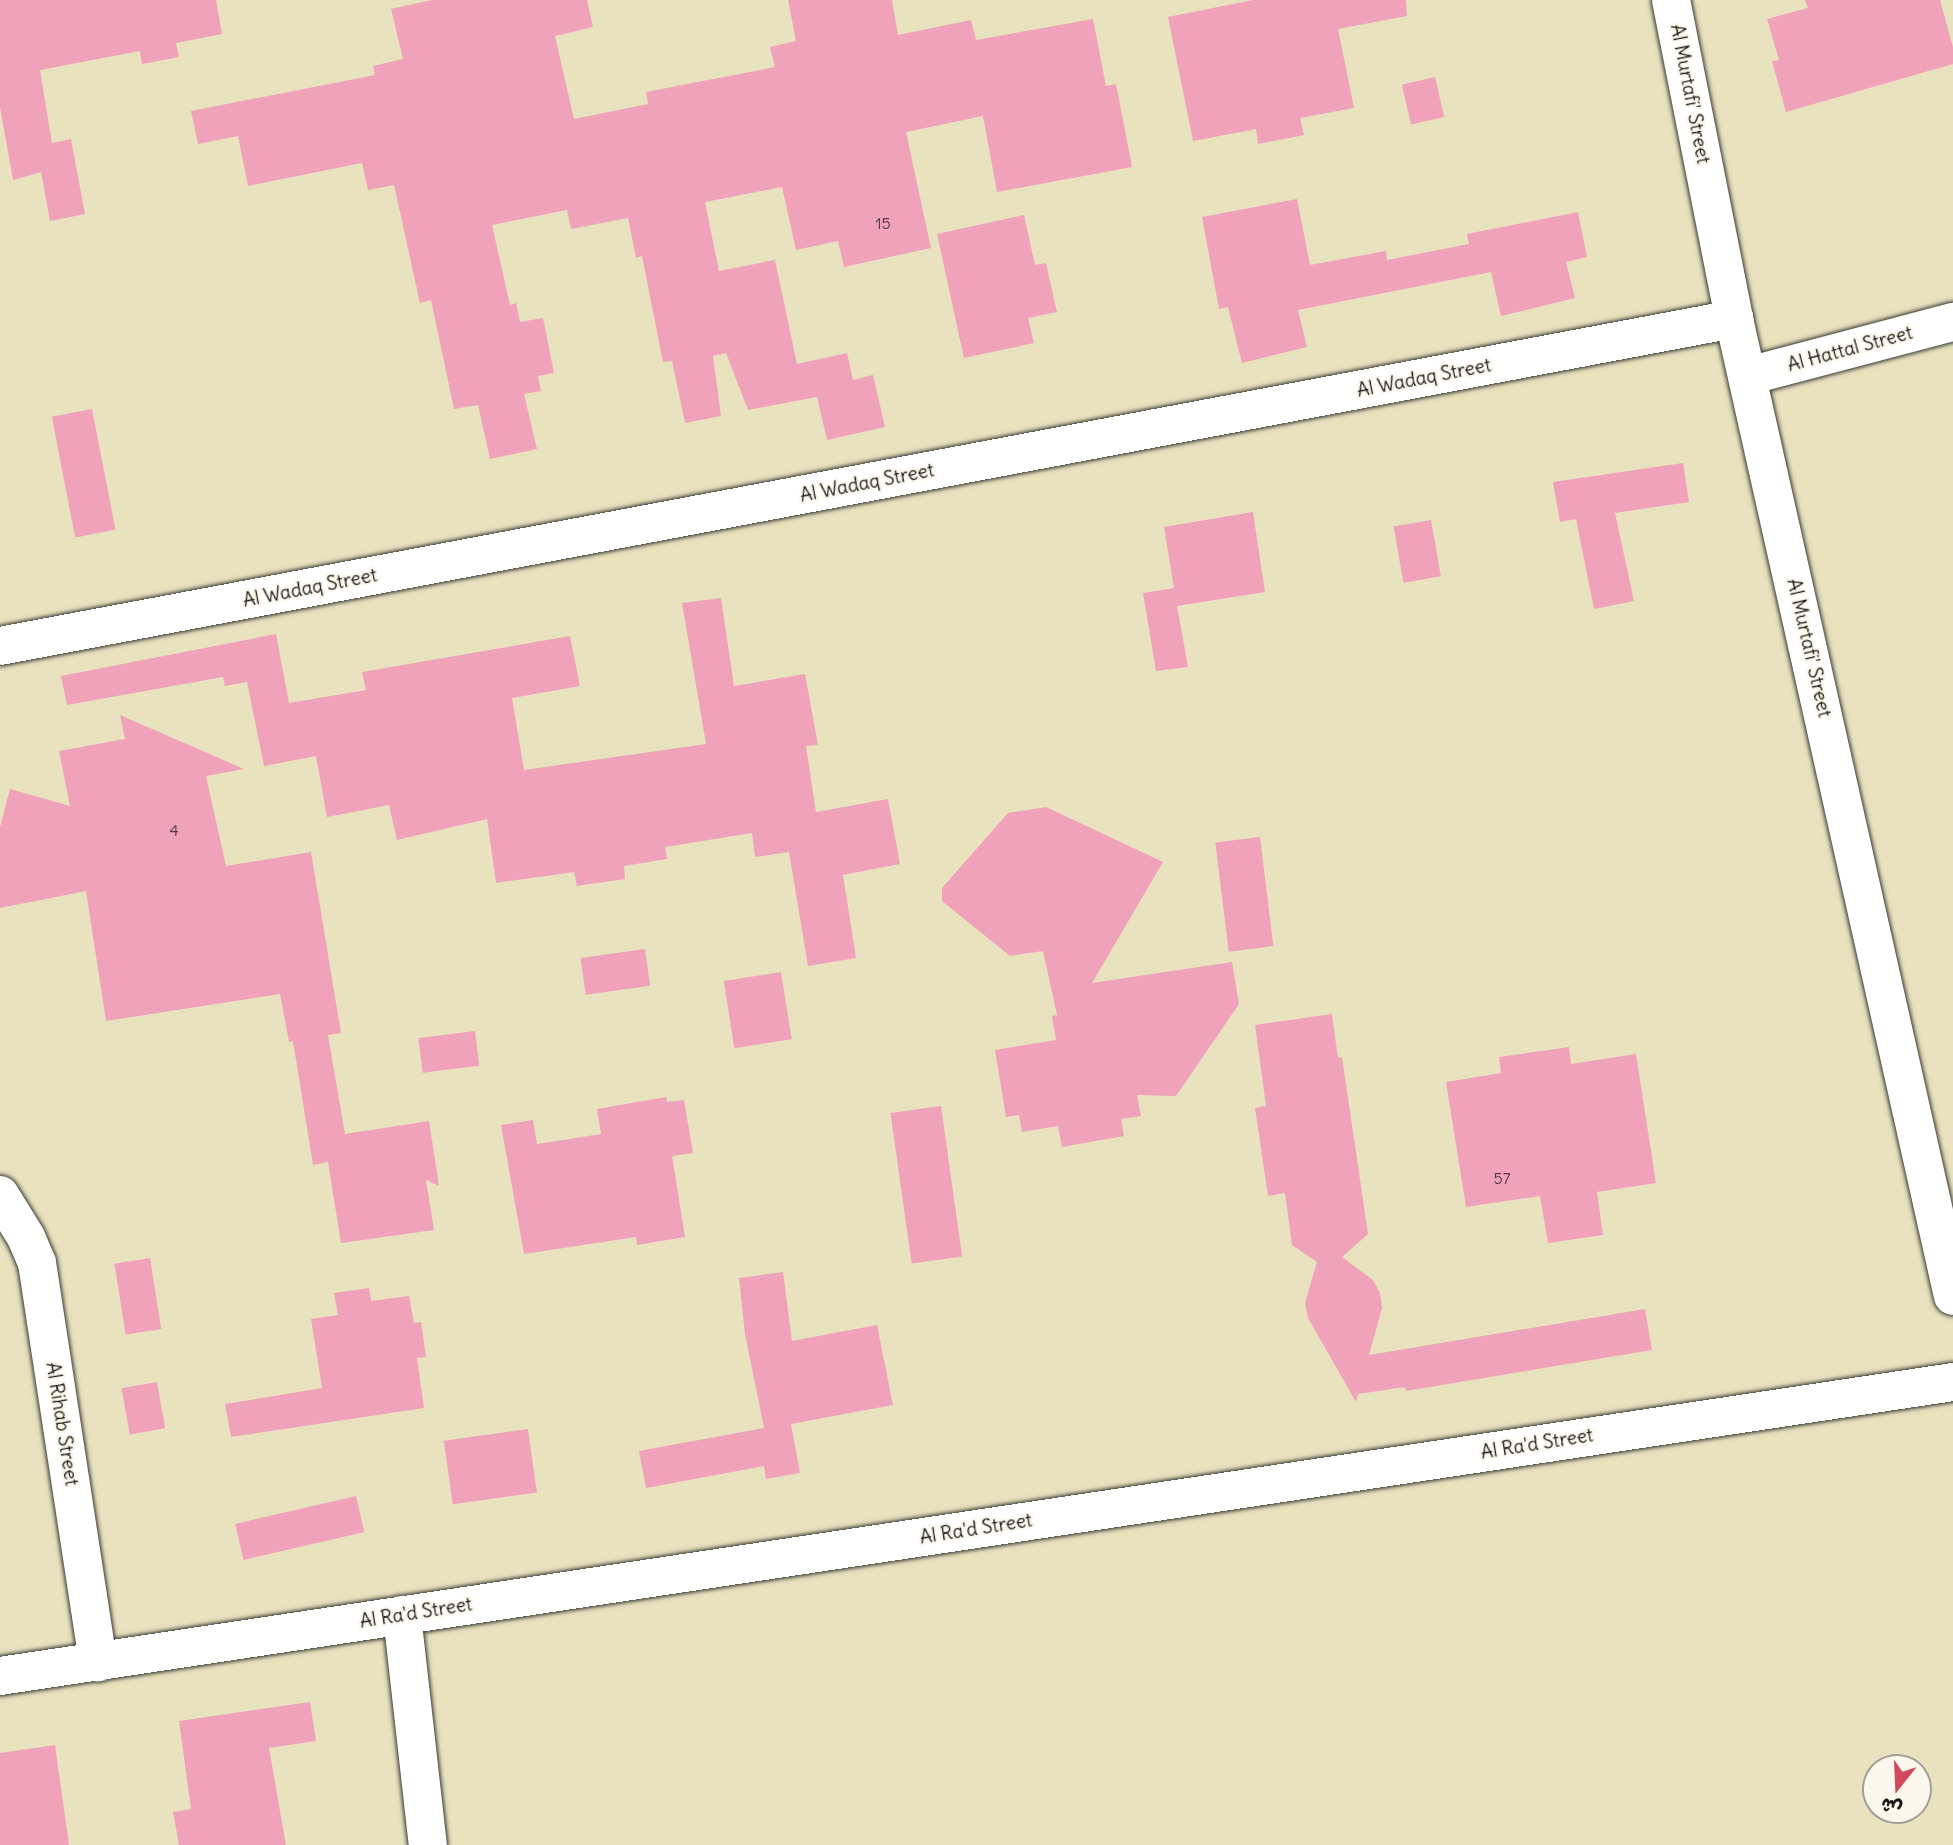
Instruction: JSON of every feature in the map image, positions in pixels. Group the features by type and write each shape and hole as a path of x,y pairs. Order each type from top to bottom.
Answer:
{"street":[{"name":"Al Murtafi' Street","path":"1671,0 1734,319 1953,1296"},
{"name":"Al Wadaq Street","path":"0,646 1734,319"},
{"name":"Al Hattal Street","path":"1748,376 1953,322"},
{"name":"Al Rihab Street","path":"0,1195 26,1237 37,1263 98,1662"},
{"name":"Al Ra'd Street","path":"0,1676 1953,1382"},
{"path":"402,1615 428,1845"}],"building":[{"path":"0,0 216,0 222,34 176,43 179,57 142,64 140,51 40,70 52,143 71,139 85,214 50,221 41,172 13,180 0,107"},
{"path":"432,0 587,0 593,27 555,36 574,119 648,104 646,92 775,67 770,47 796,41 788,0 892,0 898,35 971,20 976,40 1093,19 1106,86 1116,84 1132,167 997,192 983,116 906,132 931,248 844,267 838,241 796,250 782,187 705,202 719,271 775,260 797,364 847,353 853,380 873,375 885,427 827,440 817,397 748,410 726,353 713,356 721,416 685,423 672,361 663,362 642,256 636,258 628,218 571,229 567,210 492,225 510,305 516,303 520,322 543,318 554,373 538,376 541,391 524,394 537,449 490,459 478,405 454,409 431,300 420,303 394,185 368,190 362,163 248,186 238,136 198,144 191,111 375,75 373,66 403,59 391,9"},
{"path":"1253,0 1406,0 1407,16 1338,29 1354,108 1300,118 1304,135 1258,144 1256,129 1193,141 1168,17"},
{"path":"1805,0 1940,0 1953,47 1953,64 1786,112 1772,61 1779,60 1767,19 1808,8"},
{"path":"1435,77 1444,117 1411,125 1402,85"},
{"path":"1297,199 1310,265 1386,251 1387,260 1469,244 1467,234 1578,212 1587,257 1566,262 1575,298 1501,316 1491,272 1298,310 1307,347 1242,363 1228,307 1219,309 1202,217"},
{"path":"1024,215 1035,265 1046,263 1057,312 1028,318 1034,343 964,358 937,234"},
{"path":"92,409 115,530 75,538 52,417"},
{"path":"1683,463 1689,502 1615,513 1634,601 1594,609 1576,519 1560,522 1553,482"},
{"path":"1253,512 1265,592 1177,606 1188,667 1156,671 1143,593 1174,588 1164,527"},
{"path":"1431,520 1441,576 1403,583 1394,527"},
{"path":"721,598 734,686 805,674 818,745 806,746 816,812 888,799 900,864 843,875 856,958 808,966 789,852 755,857 752,833 665,847 667,859 624,866 625,879 577,886 574,872 496,883 487,819 397,840 389,805 327,817 316,756 264,766 247,682 225,686 223,677 67,705 61,676 276,634 289,703 366,690 362,672 570,636 580,686 512,698 524,770 706,744 682,603"},
{"path":"120,715 244,769 206,776 226,866 311,852 341,1033 328,1035 345,1134 429,1121 439,1186 426,1180 434,1230 341,1243 328,1162 313,1165 293,1041 289,1042 280,994 106,1021 86,891 0,908 0,827 10,789 70,806 59,751 125,739"},
{"path":"1046,807 1163,862 1092,983 1232,962 1239,1004 1176,1096 1137,1095 1141,1116 1121,1119 1124,1136 1062,1147 1058,1126 1022,1132 1019,1115 1006,1117 995,1050 1056,1040 1052,1016 1057,1015 1043,951 1010,956 942,901 942,888 1008,813"},
{"path":"1260,837 1273,946 1229,952 1215,842"},
{"path":"645,949 650,986 586,995 581,958"},
{"path":"781,972 792,1039 734,1048 724,981"},
{"path":"1332,1014 1338,1058 1342,1057 1368,1234 1342,1257 1373,1280 1380,1293 1382,1308 1369,1355 1645,1309 1652,1350 1406,1391 1405,1387 1358,1394 1356,1402 1308,1318 1305,1303 1317,1262 1292,1245 1285,1193 1268,1196 1255,1108 1266,1106 1255,1025"},
{"path":"475,1031 479,1066 423,1073 418,1038"},
{"path":"1569,1047 1571,1064 1636,1054 1656,1183 1597,1192 1603,1235 1548,1243 1540,1196 1466,1207 1446,1082 1501,1073 1499,1057"},
{"path":"666,1097 667,1102 684,1100 693,1153 672,1156 685,1237 637,1245 636,1237 524,1254 501,1125 533,1120 537,1144 601,1134 597,1109"},
{"path":"941,1106 962,1257 912,1264 890,1113"},
{"path":"150,1258 161,1329 126,1335 114,1264"},
{"path":"783,1272 792,1341 877,1325 893,1405 791,1424 800,1473 766,1479 764,1466 646,1488 639,1451 764,1428 745,1334 739,1278"},
{"path":"369,1288 371,1301 409,1296 414,1323 421,1322 426,1357 417,1358 424,1408 231,1437 225,1404 322,1388 311,1319 338,1315 334,1293"},
{"path":"157,1382 165,1428 130,1435 122,1388"},
{"path":"528,1429 537,1492 453,1504 444,1441"},
{"path":"356,1496 364,1532 244,1560 235,1524"},
{"path":"310,1702 316,1741 269,1748 286,1845 179,1845 173,1812 191,1809 179,1721"},
{"path":"55,1745 69,1845 0,1845 0,1753"}]}
